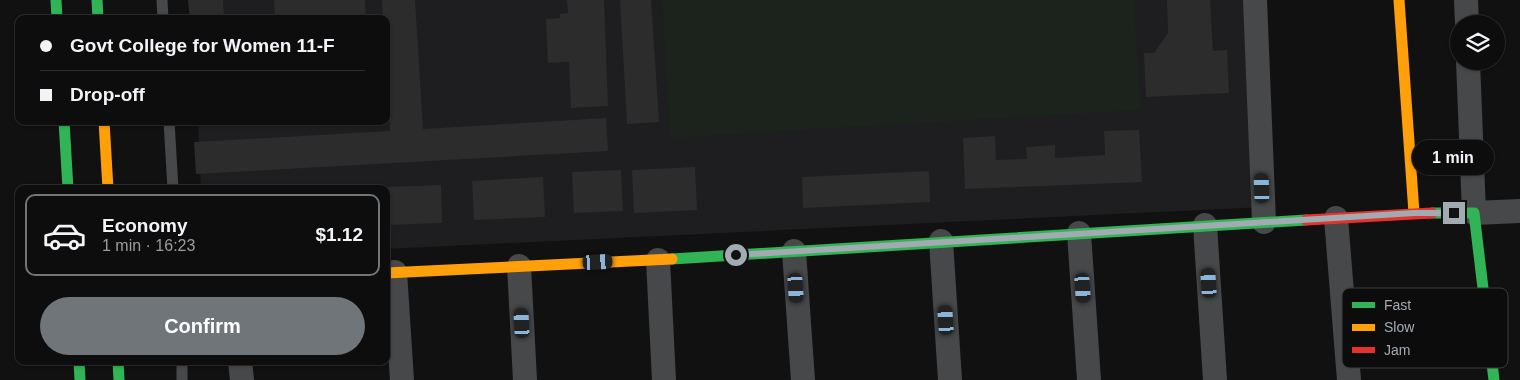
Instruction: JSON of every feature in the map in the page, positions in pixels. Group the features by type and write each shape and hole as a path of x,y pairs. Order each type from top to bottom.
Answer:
{"street":[{"path":"56,0 58,15"},
{"path":"97,0 98,15"},
{"path":"1255,0 1264,222"},
{"path":"1399,0 1414,213"},
{"path":"1466,0 1467,15"},
{"path":"1468,70 1474,213 1483,288"},
{"path":"64,125 68,185"},
{"path":"104,125 108,185"},
{"path":"402,380 390,272 658,260 1414,213 1520,211"},
{"path":"1336,218 1342,293"},
{"path":"1205,225 1215,380"},
{"path":"1079,233 1089,380"},
{"path":"940,241 950,380"},
{"path":"794,251 803,380"},
{"path":"658,260 664,380"},
{"path":"519,266 525,380"},
{"path":"79,365 80,380"},
{"path":"118,365 119,380"},
{"path":"240,365 242,380"}],"lane":[{"path":"162,0 163,15"},
{"path":"169,125 172,185"},
{"path":"182,365 182,380"}],"shaded area":[{"path":"191,0 1255,0 1263,207 390,249 390,185 201,185 198,125 390,125 390,15 192,15"},
{"path":"662,0 1134,0 1141,110 670,138"}],"building":[{"path":"188,0 223,0 224,15 190,15"},
{"path":"274,0 365,0 366,15 275,15"},
{"path":"382,0 415,0 423,129 606,118 608,151 196,174 194,142 390,131 390,15 383,15"},
{"path":"567,0 604,0 608,106 571,108 569,62 548,63 546,19 560,18 560,14 568,13"},
{"path":"620,0 651,0 659,122 627,124"},
{"path":"1167,0 1210,0 1213,51 1227,50 1229,93 1146,97 1144,53 1154,53 1168,33"},
{"path":"1139,130 1142,182 965,189 963,138 995,136 996,160 1027,159 1026,147 1055,145 1055,158 1105,155 1104,131"},
{"path":"695,167 697,210 634,213 632,170"},
{"path":"621,170 623,211 574,213 572,172"},
{"path":"929,171 930,202 803,208 802,177"},
{"path":"543,177 545,217 474,220 472,181"},
{"path":"441,185 442,223 390,225 390,187"}],"traffic: fast":[{"path":"56,0 57,15"},
{"path":"97,0 98,15"},
{"path":"64,125 68,185"},
{"path":"1432,213 1474,213 1483,288"},
{"path":"672,259 1306,220"},
{"path":"79,365 80,380"},
{"path":"118,365 119,380"},
{"path":"1493,368 1494,380"}],"traffic: slow":[{"path":"1399,0 1414,213"},
{"path":"104,125 108,185"},
{"path":"390,273 672,259"}],"traffic: jam":[{"path":"1306,220 1432,213"}],"route":[{"path":"736,255 1414,213 1454,213"}]}
